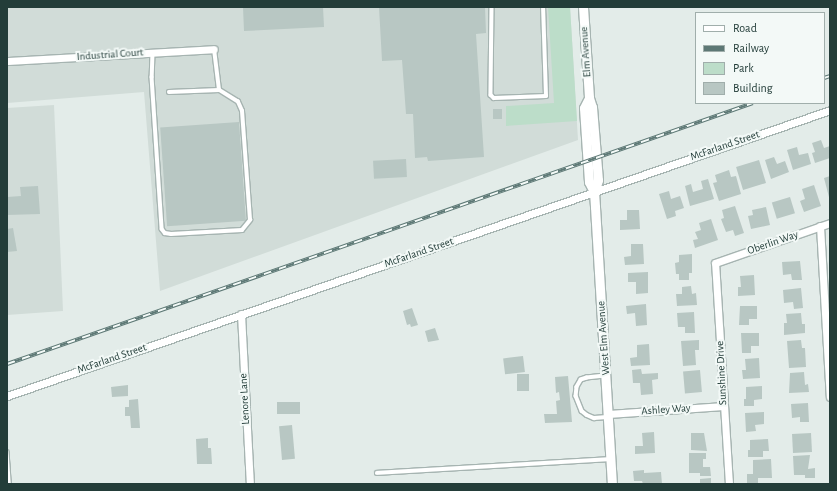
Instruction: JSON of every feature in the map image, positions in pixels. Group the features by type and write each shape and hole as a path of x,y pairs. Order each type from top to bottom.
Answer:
{"street":[{"name":"Elm Avenue","path":"583,7 589,98 592,107 592,160"},
{"name":"Industrial Court","path":"7,61 214,49"},
{"name":"McFarland Street","path":"7,396 830,110"},
{"name":"West Elm Avenue","path":"592,160 598,180 594,192 612,484"},
{"name":"Oberlin Way","path":"715,263 830,223"},
{"path":"820,226 830,397"},
{"name":"Sunshine Drive","path":"715,263 729,484"},
{"name":"Lenore Lane","path":"241,314 250,484"},
{"name":"Ashley Way","path":"608,416 724,406"}],"lane":[{"path":"492,7 491,95 494,98 546,96 543,7"},
{"path":"214,49 219,90"},
{"path":"153,53 152,77 162,229 165,233 171,234 242,230 250,220 242,111 238,102 219,90 169,92"},
{"path":"606,376 581,380 576,387 576,396 582,411 587,415 594,418 608,416"},
{"path":"7,452 9,484"},
{"path":"377,473 611,459"}],"shaded area":[{"path":"7,7 570,7 578,140 160,291 144,92 7,103"},
{"path":"54,105 63,311 7,315 7,108"}],"green space":[{"path":"548,7 570,7 577,121 506,126 506,106 554,103"}],"building":[{"path":"243,7 323,7 324,27 244,31"},
{"path":"379,7 485,7 486,33 476,34 484,157 428,161 427,157 415,158 413,114 406,114 402,60 382,61"},
{"path":"493,109 502,109 502,119 493,119"},
{"path":"239,122 246,221 167,226 160,128"},
{"path":"821,140 824,148 830,146 830,158 815,163 812,153 815,152 812,143"},
{"path":"797,147 799,155 808,153 811,164 793,170 787,150"},
{"path":"774,157 777,164 785,161 789,172 771,179 765,160"},
{"path":"406,159 407,177 374,179 373,161"},
{"path":"759,160 766,183 743,190 736,167"},
{"path":"729,170 731,177 736,176 741,194 719,201 713,183 717,182 715,175"},
{"path":"830,176 830,201 824,178"},
{"path":"708,179 714,199 690,206 685,186 691,184 693,192 703,189 701,181"},
{"path":"814,185 821,206 804,212 800,201 805,199 802,189"},
{"path":"38,186 40,214 7,215 7,197 21,196 20,187"},
{"path":"669,191 671,199 680,196 684,208 675,211 676,216 667,219 659,194"},
{"path":"790,197 795,213 777,219 772,203"},
{"path":"735,206 744,233 735,236 733,230 726,232 721,219 724,218 722,210"},
{"path":"766,207 770,225 751,229 748,216 753,215 752,210"},
{"path":"627,210 639,210 640,229 620,230 620,220 627,220"},
{"path":"711,219 718,240 695,248 693,240 698,239 695,232 701,230 699,223"},
{"path":"13,228 17,251 7,252 7,229"},
{"path":"631,244 643,244 644,264 625,265 624,257 631,256"},
{"path":"692,254 692,273 689,273 689,280 679,280 679,274 676,274 675,263 679,262 679,255"},
{"path":"800,261 802,280 792,280 791,274 783,275 782,262"},
{"path":"648,272 648,293 636,294 636,282 628,282 628,273"},
{"path":"754,275 755,295 738,296 738,287 741,287 740,276"},
{"path":"691,286 692,294 696,293 697,305 677,306 676,294 682,294 682,287"},
{"path":"801,288 803,308 794,309 793,302 784,303 783,290"},
{"path":"646,304 647,325 636,326 635,313 627,314 626,306"},
{"path":"740,306 757,306 757,319 749,319 749,325 739,325"},
{"path":"412,308 418,325 411,327 410,324 407,325 403,311"},
{"path":"694,312 695,333 685,333 685,327 678,327 677,313"},
{"path":"801,313 802,324 805,324 805,333 784,335 784,323 787,323 786,314"},
{"path":"435,328 439,340 428,342 425,331"},
{"path":"741,333 759,333 759,346 751,346 751,353 742,353"},
{"path":"699,340 699,350 695,350 696,365 683,366 681,341"},
{"path":"801,340 802,348 805,348 806,367 789,368 787,341"},
{"path":"649,344 650,365 631,366 630,358 637,357 637,345"},
{"path":"523,356 525,372 505,374 503,358"},
{"path":"759,358 760,378 743,379 742,370 746,370 745,359"},
{"path":"641,369 642,374 658,373 658,379 652,380 653,394 641,395 640,383 633,383 632,370"},
{"path":"700,370 702,392 685,393 683,371"},
{"path":"804,372 805,385 808,384 809,392 789,393 790,373"},
{"path":"517,374 529,374 529,391 517,391"},
{"path":"568,376 572,422 545,423 544,414 557,414 556,401 560,400 559,392 556,393 555,377"},
{"path":"128,385 128,396 112,397 111,387"},
{"path":"762,386 762,399 754,400 754,406 744,406 744,399 746,399 746,387"},
{"path":"138,399 140,428 131,428 130,416 125,416 125,407 129,407 129,400"},
{"path":"277,402 300,402 300,414 277,414"},
{"path":"808,403 809,422 800,422 800,417 792,418 791,404"},
{"path":"764,412 764,424 755,425 756,431 746,432 745,413"},
{"path":"292,425 295,459 282,460 279,426"},
{"path":"654,432 655,453 635,454 635,446 643,446 642,433"},
{"path":"691,433 704,433 707,451 691,450"},
{"path":"811,433 812,452 793,453 792,434"},
{"path":"208,438 208,448 211,448 212,464 197,464 196,439"},
{"path":"768,439 769,451 763,451 763,457 748,457 750,440"},
{"path":"689,453 706,453 706,459 703,459 703,467 710,467 711,476 700,476 700,473 689,473"},
{"path":"810,455 808,469 815,468 815,478 805,478 805,475 794,475 793,456"},
{"path":"771,459 772,478 758,478 758,484 747,484 747,474 753,474 753,460"},
{"path":"644,470 644,473 661,472 662,484 643,484 642,481 634,481 633,471"},
{"path":"711,478 711,484 700,484 700,479"}],"railway":[{"path":"825,78 830,76"},
{"path":"7,364 750,104"}]}
